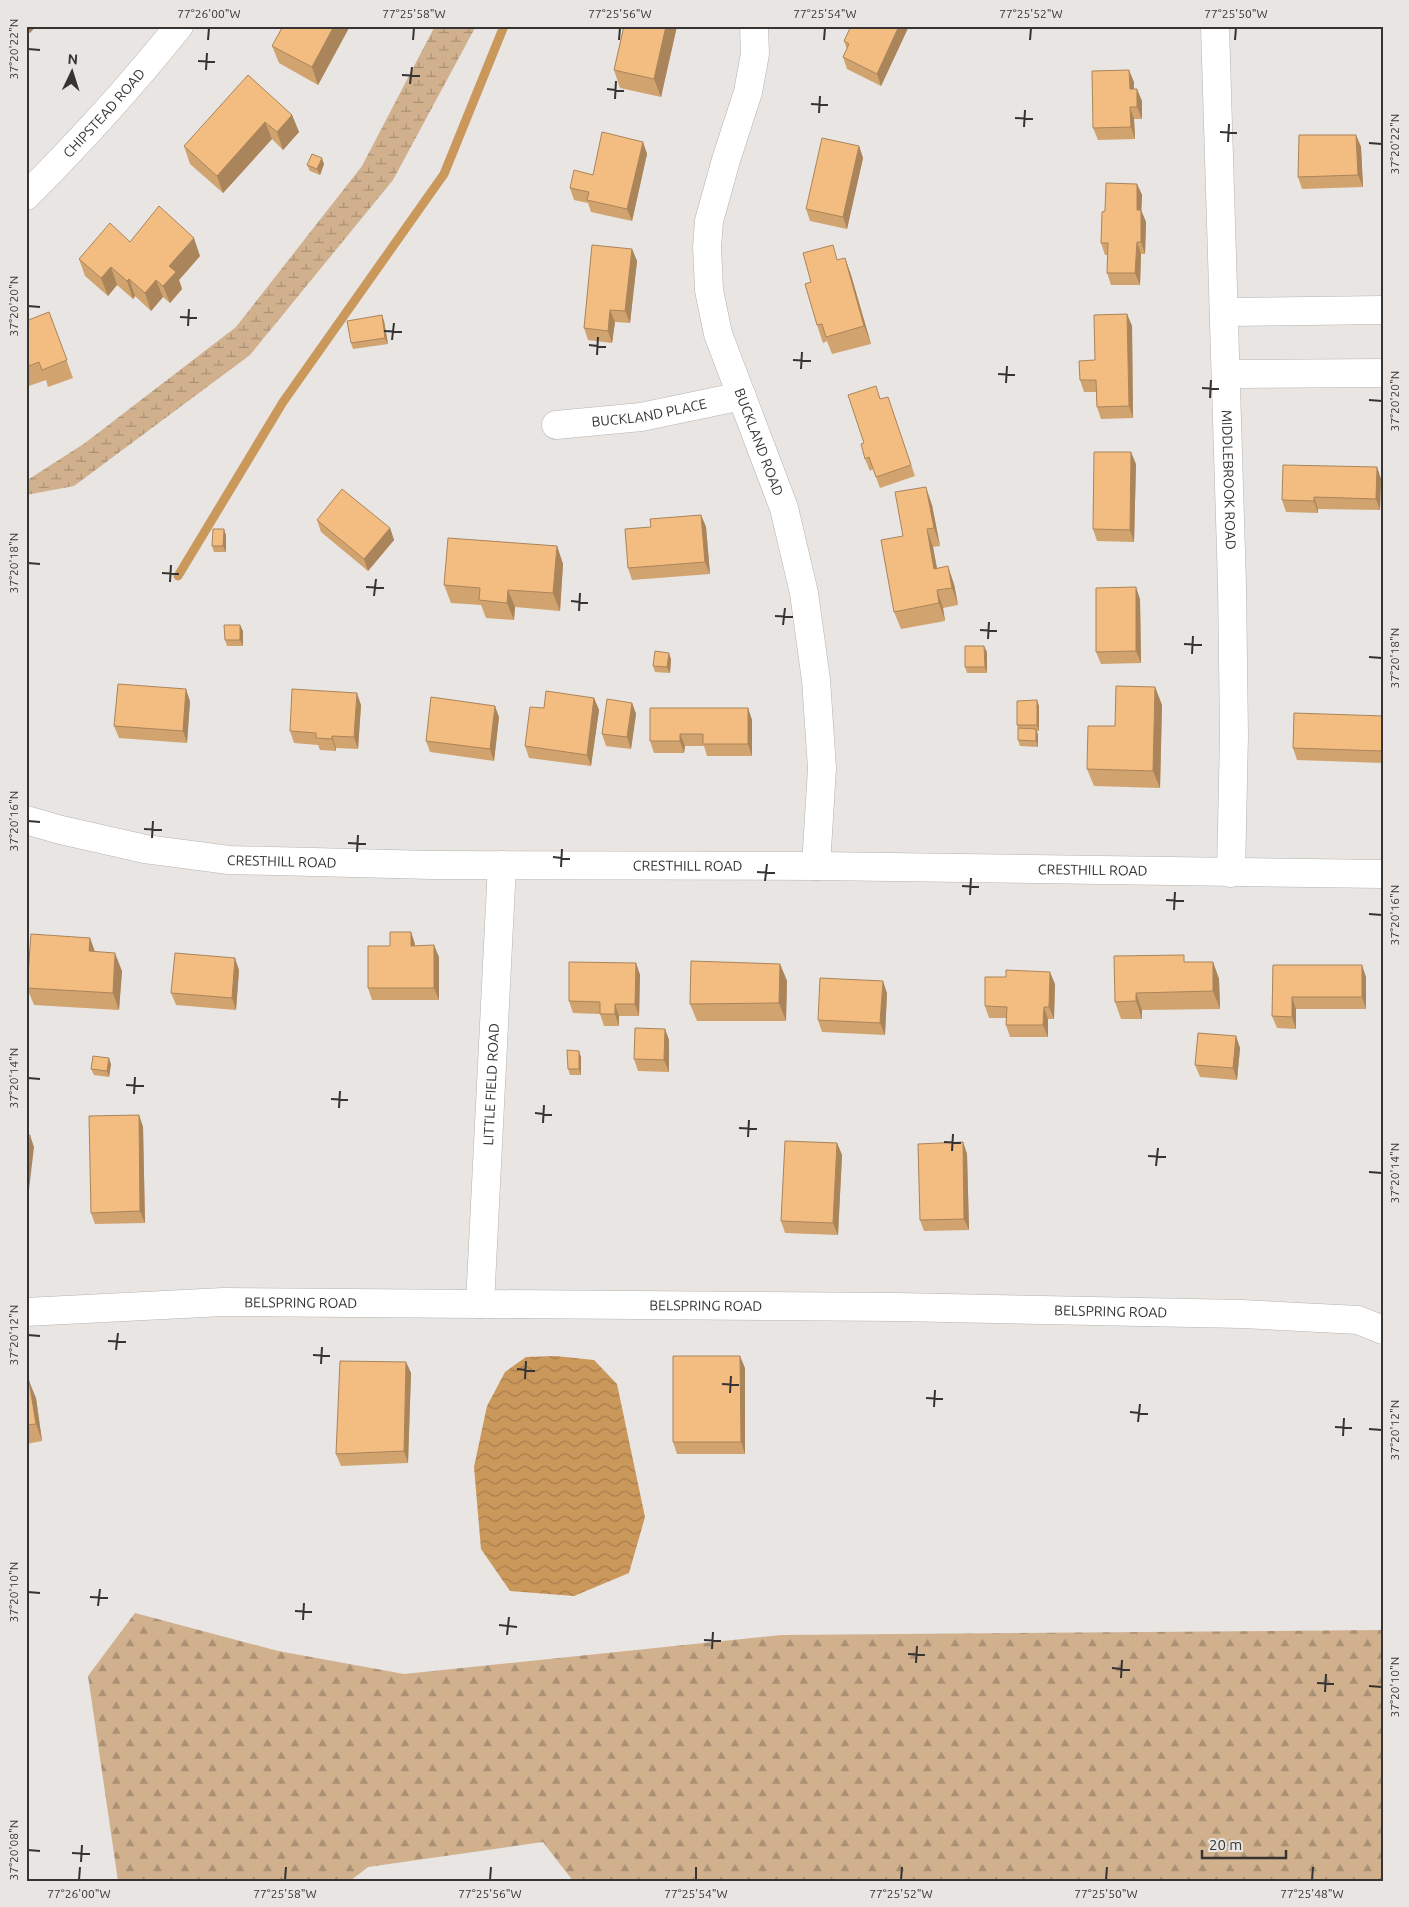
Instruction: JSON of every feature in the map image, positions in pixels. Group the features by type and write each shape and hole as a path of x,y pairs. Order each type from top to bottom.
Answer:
{"street":[{"name":"CHIPSTEAD ROAD","path":"26,196 64,158 150,63 179,26"},
{"name":"BUCKLAND ROAD","path":"754,26 755,54 748,92 709,221 707,247 709,290 718,334 784,508 804,593 816,680 822,768 816,866"},
{"name":"MIDDLEBROOK ROAD","path":"1215,26 1226,374 1234,735 1231,873"},
{"path":"1224,312 1383,310"},
{"path":"1226,374 1383,373"},
{"name":"BUCKLAND PLACE","path":"556,425 641,416 742,396"},
{"name":"CRESTHILL ROAD","path":"26,820 144,849 229,860 502,865 816,866 1383,874"},
{"name":"LITTLE FIELD ROAD","path":"480,1304 502,865"},
{"name":"BELSPRING ROAD","path":"26,1312 223,1302 907,1308 1242,1314 1358,1320 1383,1330"}],"green space":[{"path":"435,26 476,26 393,180 250,355 74,486 26,495 26,481 85,443 236,327 362,166"},
{"path":"135,1613 278,1651 404,1674 781,1635 1383,1630 1383,1881 573,1881 543,1842 368,1867 350,1881 118,1881 88,1676"}],"water":[{"path":"555,1356 594,1360 617,1384 645,1517 629,1573 574,1596 510,1591 481,1549 474,1467 487,1406 505,1372 526,1357"}],"building":[{"path":"283,26 334,26 312,67 272,46"},
{"path":"624,26 666,26 654,79 614,70"},
{"path":"851,26 899,26 877,74 843,57 849,44 844,41"},
{"path":"1129,70 1130,89 1137,89 1137,107 1130,107 1131,127 1093,128 1092,71"},
{"path":"248,75 292,115 277,132 265,122 217,176 184,146"},
{"path":"602,132 643,142 627,209 587,200 589,192 570,188 574,170 593,175"},
{"path":"1299,135 1356,135 1358,175 1298,177"},
{"path":"822,138 859,146 843,217 806,209"},
{"path":"312,154 322,158 317,169 307,165"},
{"path":"1106,183 1137,184 1137,210 1141,210 1141,242 1137,242 1135,273 1107,273 1108,243 1101,243 1102,212 1105,211"},
{"path":"159,206 194,238 169,266 176,272 163,286 156,280 145,293 111,267 101,278 79,259 110,223 130,242"},
{"path":"592,245 632,249 625,311 610,310 608,331 584,328"},
{"path":"833,245 837,260 845,258 864,326 826,337 822,324 817,325 805,284 811,282 803,253"},
{"path":"49,312 67,360 42,370 39,362 26,367 26,321"},
{"path":"1127,314 1129,406 1097,407 1096,380 1080,380 1079,361 1095,360 1094,315"},
{"path":"382,315 385,338 351,343 347,321"},
{"path":"876,386 880,399 888,397 911,465 876,477 869,457 865,459 861,444 864,443 848,395"},
{"path":"1094,452 1131,452 1130,530 1093,529"},
{"path":"1283,465 1377,467 1376,499 1314,497 1314,501 1282,500"},
{"path":"926,487 934,528 927,529 934,569 948,566 952,588 937,590 939,603 894,612 881,540 903,536 895,492"},
{"path":"342,489 390,528 364,559 317,520"},
{"path":"701,515 705,562 628,568 625,529 651,527 650,519"},
{"path":"213,529 224,529 223,546 212,546"},
{"path":"448,538 557,546 553,593 508,590 507,603 479,600 480,588 444,585"},
{"path":"1136,587 1136,651 1096,652 1096,588"},
{"path":"224,625 240,625 240,640 225,640"},
{"path":"965,646 984,646 985,667 965,667"},
{"path":"655,651 669,653 667,667 653,666"},
{"path":"118,684 186,689 183,731 114,726"},
{"path":"1116,686 1155,687 1153,771 1087,769 1088,726 1115,726"},
{"path":"292,689 357,693 354,737 332,736 332,739 316,738 316,733 290,731"},
{"path":"546,691 594,698 587,755 525,746 530,707 544,708"},
{"path":"431,697 495,706 490,749 426,741"},
{"path":"607,699 632,703 627,737 602,734"},
{"path":"1037,700 1037,725 1017,725 1017,701"},
{"path":"650,708 748,708 748,744 703,744 703,734 680,734 680,741 650,741"},
{"path":"1294,713 1383,716 1382,751 1293,748"},
{"path":"1018,728 1036,729 1036,741 1018,740"},
{"path":"390,932 411,932 411,946 434,945 434,988 368,988 368,946 390,946"},
{"path":"31,934 90,938 89,951 115,953 113,993 27,988"},
{"path":"175,953 235,958 232,998 171,993"},
{"path":"1184,955 1184,962 1213,962 1213,991 1136,993 1136,1001 1115,1002 1114,956"},
{"path":"691,961 780,964 779,1003 690,1004"},
{"path":"569,962 636,963 635,1004 615,1004 615,1014 600,1014 600,1002 569,1001"},
{"path":"1273,965 1362,965 1362,997 1292,997 1292,1017 1272,1016"},
{"path":"1006,970 1050,972 1049,1007 1044,1007 1043,1025 1006,1025 1007,1007 985,1006 985,977 1006,977"},
{"path":"820,978 883,981 880,1023 818,1020"},
{"path":"635,1028 665,1029 664,1060 634,1059"},
{"path":"1198,1033 1236,1036 1233,1068 1195,1065"},
{"path":"567,1050 579,1051 579,1069 568,1069"},
{"path":"93,1056 109,1058 107,1071 91,1069"},
{"path":"139,1115 140,1211 91,1213 89,1116"},
{"path":"26,1134 30,1135 26,1165"},
{"path":"785,1141 837,1143 833,1223 781,1221"},
{"path":"963,1142 964,1219 920,1220 918,1144"},
{"path":"673,1356 740,1356 741,1442 673,1442"},
{"path":"340,1361 406,1362 404,1451 336,1454"},
{"path":"26,1381 29,1381 36,1424 26,1425"}],"waterway":[{"path":"178,576 283,402 444,174 504,26"}]}
